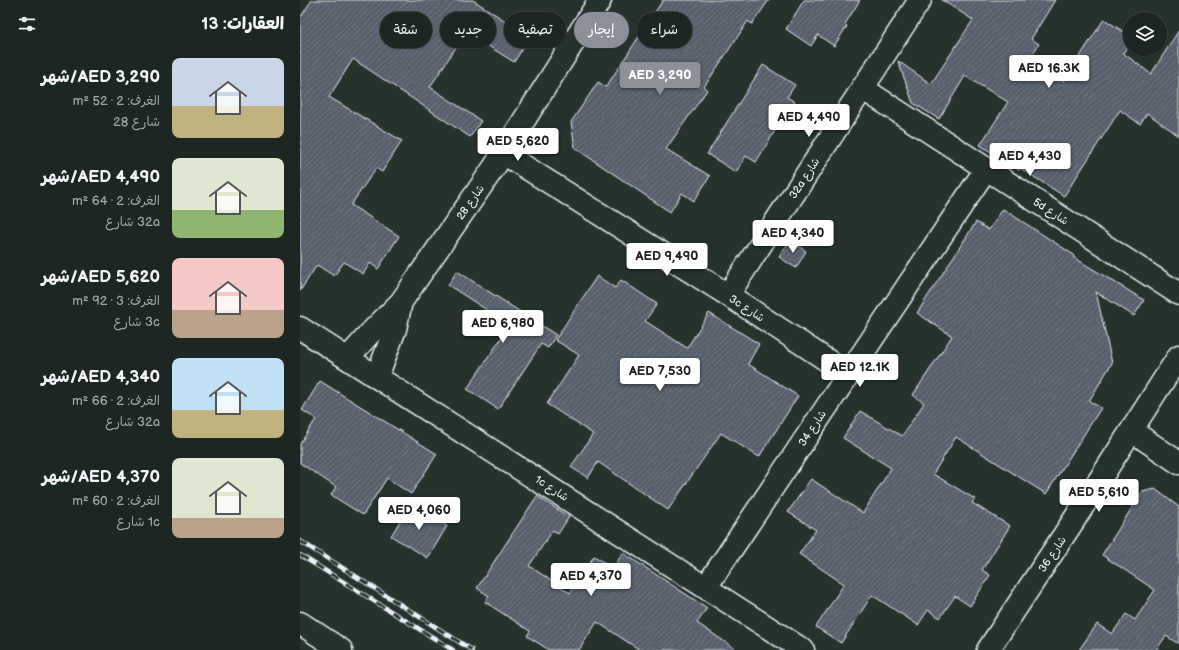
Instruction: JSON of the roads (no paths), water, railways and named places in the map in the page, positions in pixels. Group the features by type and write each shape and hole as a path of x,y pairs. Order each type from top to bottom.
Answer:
{"street":[{"name":"شارع 28","path":"348,358 373,330 402,302 503,152 600,0"},
{"name":"32a شارع","path":"728,295 920,0"},
{"name":"5d شارع","path":"862,88 1179,294"},
{"name":"3c شارع","path":"503,152 728,295 848,374"},
{"name":"شارع 34","path":"706,587 986,169"},
{"name":"شارع 28","path":"377,377 395,330 402,302"},
{"name":"1c شارع","path":"300,328 803,650"},
{"name":"شارع 36","path":"988,650 1132,431 1179,356"},
{"path":"1132,431 1179,463"},
{"path":"300,622 341,650"}],"railway":[{"path":"300,541 472,650"},
{"path":"300,555 453,650"}]}
